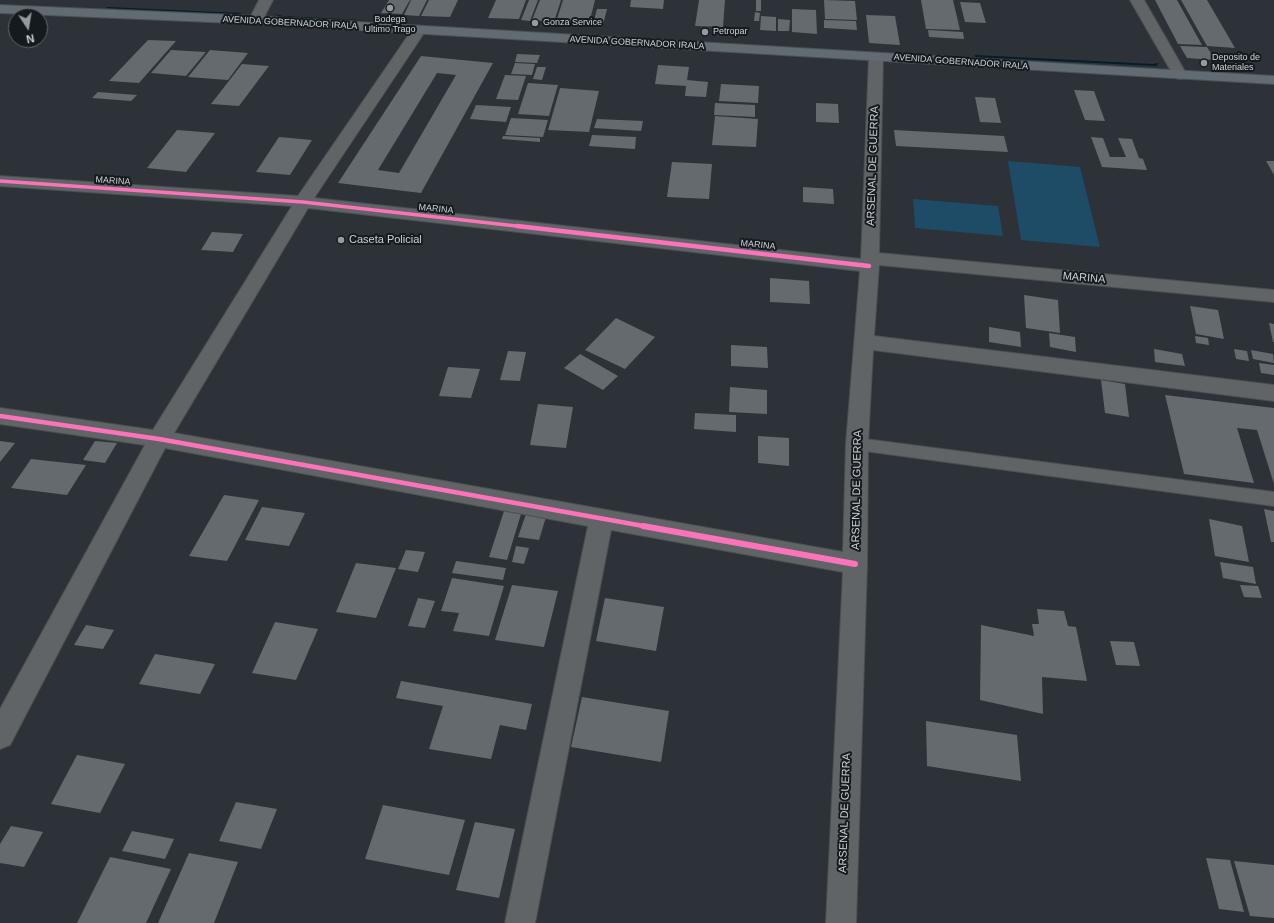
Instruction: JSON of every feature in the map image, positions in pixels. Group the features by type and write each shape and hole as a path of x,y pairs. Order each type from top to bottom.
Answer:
{"main road":[{"name":"AVENIDA GOBERNADOR IRALA","path":"0,9 256,20 1274,80"}],"street":[{"path":"256,20 266,0"},
{"path":"1136,0 1180,75"},
{"path":"0,736 159,439 303,202 419,30"},
{"name":"ARSENAL DE GUERRA","path":"841,923 855,564 857,444 863,342 870,262 876,57"},
{"name":"MARINA","path":"0,181 303,202 870,262 1274,296"},
{"path":"863,342 1038,365 1274,393"},
{"path":"0,416 159,439 855,564"},
{"path":"520,923 602,519"}],"lane":[{"path":"857,444 1274,500"}],"shaded area":[{"path":"107,7 242,13 106,8"},
{"path":"274,14 283,16 381,21 281,17"},
{"path":"975,55 1153,64 1159,63 1156,66 975,57"},
{"path":"1008,161 1080,167 1100,247 1021,240"},
{"path":"913,199 998,206 1003,236 915,228"}],"building":[{"path":"389,0 410,0 402,14 381,13"},
{"path":"411,0 427,0 419,16 404,15"},
{"path":"429,0 458,0 450,17 421,16"},
{"path":"496,0 526,0 519,19 488,18"},
{"path":"529,0 538,0 530,21 521,20"},
{"path":"540,0 561,0 554,22 532,20"},
{"path":"563,0 595,0 589,24 556,22"},
{"path":"631,0 664,0 663,9 630,7"},
{"path":"699,0 725,0 723,27 695,26"},
{"path":"756,0 761,0 761,11 756,11"},
{"path":"824,0 855,1 857,20 825,19"},
{"path":"921,0 953,0 960,30 926,29"},
{"path":"1155,0 1177,0 1202,45 1178,44"},
{"path":"1181,0 1207,0 1235,48 1207,46"},
{"path":"960,2 980,3 986,23 965,22"},
{"path":"597,9 607,9 603,25 593,24"},
{"path":"792,9 816,10 817,34 792,32"},
{"path":"755,12 760,13 759,21 754,21"},
{"path":"866,15 895,16 900,45 869,43"},
{"path":"761,16 776,17 776,31 760,30"},
{"path":"778,19 790,20 789,31 778,31"},
{"path":"824,20 856,21 857,30 824,28"},
{"path":"928,30 963,32 964,39 929,37"},
{"path":"148,40 176,41 139,83 109,81"},
{"path":"1180,46 1207,47 1215,60 1187,58"},
{"path":"171,50 206,52 186,76 151,73"},
{"path":"210,50 248,53 228,80 188,77"},
{"path":"517,54 540,55 537,63 515,62"},
{"path":"421,56 493,63 421,193 338,183","holes":["437,73 456,75 399,173 378,170"]},
{"path":"515,63 535,64 532,75 511,74"},
{"path":"242,64 269,66 239,106 211,104"},
{"path":"658,65 689,67 687,80 708,82 706,97 685,96 686,86 655,84"},
{"path":"537,67 546,67 542,80 533,79"},
{"path":"505,75 526,76 518,100 496,99"},
{"path":"528,83 558,85 549,116 518,114"},
{"path":"721,84 759,86 758,103 719,101"},
{"path":"560,88 599,91 589,132 548,130"},
{"path":"1074,90 1094,91 1105,121 1085,120"},
{"path":"98,92 137,95 131,101 92,98"},
{"path":"975,97 995,98 1001,123 980,122"},
{"path":"715,103 755,105 755,117 714,115"},
{"path":"816,103 838,104 839,123 816,122"},
{"path":"476,105 511,107 506,122 470,119"},
{"path":"715,116 758,119 756,147 712,145"},
{"path":"511,118 548,120 543,137 505,135"},
{"path":"597,119 643,121 641,131 594,128"},
{"path":"177,130 215,133 186,172 147,168"},
{"path":"894,130 1004,136 1008,152 896,146"},
{"path":"592,135 636,137 635,149 589,146"},
{"path":"503,136 540,138 540,142 502,139"},
{"path":"279,137 312,140 290,175 256,172"},
{"path":"1091,137 1103,138 1110,157 1126,157 1118,138 1132,139 1139,158 1143,159 1147,170 1102,167"},
{"path":"1266,161 1274,161 1274,175"},
{"path":"672,162 712,164 709,199 667,197"},
{"path":"803,187 833,189 834,204 803,202"},
{"path":"212,232 243,234 233,252 201,250"},
{"path":"770,278 809,281 810,304 770,302"},
{"path":"1024,295 1058,300 1060,333 1026,328"},
{"path":"1190,306 1218,310 1224,339 1196,334"},
{"path":"616,318 655,337 625,369 585,350"},
{"path":"1269,323 1274,324 1274,342 1273,342"},
{"path":"989,327 1020,332 1021,347 989,342"},
{"path":"1049,333 1075,337 1076,352 1050,347"},
{"path":"1195,336 1208,338 1209,345 1196,343"},
{"path":"731,345 767,347 768,368 731,366"},
{"path":"1154,349 1182,354 1185,366 1155,362"},
{"path":"1234,349 1247,351 1249,361 1236,359"},
{"path":"1251,350 1273,354 1274,363 1253,359"},
{"path":"508,351 526,352 520,381 500,380"},
{"path":"580,354 618,376 603,390 564,368"},
{"path":"1259,363 1274,365 1274,375 1261,373"},
{"path":"448,367 480,369 471,398 439,396"},
{"path":"1101,380 1125,384 1129,417 1105,413"},
{"path":"730,387 767,390 767,414 729,412"},
{"path":"1165,395 1274,408 1274,484 1257,430 1237,428 1254,483 1184,474"},
{"path":"538,404 573,407 566,448 530,445"},
{"path":"695,413 736,415 736,432 694,429"},
{"path":"758,436 789,438 789,466 758,463"},
{"path":"0,441 15,443 0,462"},
{"path":"95,441 117,443 105,463 83,460"},
{"path":"31,459 86,465 67,495 11,488"},
{"path":"224,495 259,500 227,561 189,556"},
{"path":"262,507 305,513 289,546 245,540"},
{"path":"505,508 522,511 507,560 489,557"},
{"path":"1264,509 1274,511 1274,542 1271,542"},
{"path":"526,514 546,517 539,540 518,537"},
{"path":"1209,519 1242,526 1249,562 1215,556"},
{"path":"516,546 529,548 524,564 512,562"},
{"path":"406,550 425,552 418,572 398,569"},
{"path":"456,561 506,568 503,580 452,573"},
{"path":"1220,562 1253,567 1256,584 1223,578"},
{"path":"356,563 396,568 376,618 336,612"},
{"path":"452,578 504,586 489,636 453,631 459,613 441,611"},
{"path":"512,585 558,591 544,647 495,640"},
{"path":"1240,585 1258,586 1262,598 1244,597"},
{"path":"418,598 435,601 425,628 408,626"},
{"path":"605,598 664,607 656,651 596,641"},
{"path":"1037,609 1064,611 1068,626 1076,627 1087,681 1042,677 1043,714 980,700 981,625 1034,636 1032,624 1039,624"},
{"path":"275,622 318,629 296,680 252,673"},
{"path":"86,625 114,630 103,649 74,645"},
{"path":"1110,641 1134,642 1140,666 1116,665"},
{"path":"155,654 215,664 200,694 139,684"},
{"path":"401,681 532,704 526,730 500,725 491,759 429,749 443,706 396,698"},
{"path":"582,697 669,711 661,762 571,747"},
{"path":"926,721 1017,735 1021,781 927,766"},
{"path":"77,755 125,764 100,813 51,804"},
{"path":"236,802 277,809 261,849 219,841"},
{"path":"383,805 465,820 449,875 365,859"},
{"path":"475,822 515,829 499,898 456,890"},
{"path":"11,826 43,832 24,867 0,863 0,844"},
{"path":"132,831 174,839 165,859 122,851"},
{"path":"189,853 238,862 214,923 158,923"},
{"path":"110,857 171,869 146,923 77,923"},
{"path":"1206,858 1230,860 1244,912 1219,909"},
{"path":"1234,861 1274,865 1274,918 1250,916"}],"cycle path":[{"path":"0,181 303,202 869,266"},
{"path":"0,416 159,439 855,564"}],"place":[{"name":"Bodega Ultimo Trago","path":"390,8"},
{"name":"Gonza Service","path":"535,23"},
{"name":"Petropar","path":"705,32"},
{"name":"Deposito de Materiales","path":"1204,63"},
{"name":"Caseta Policial","path":"341,240"}]}
